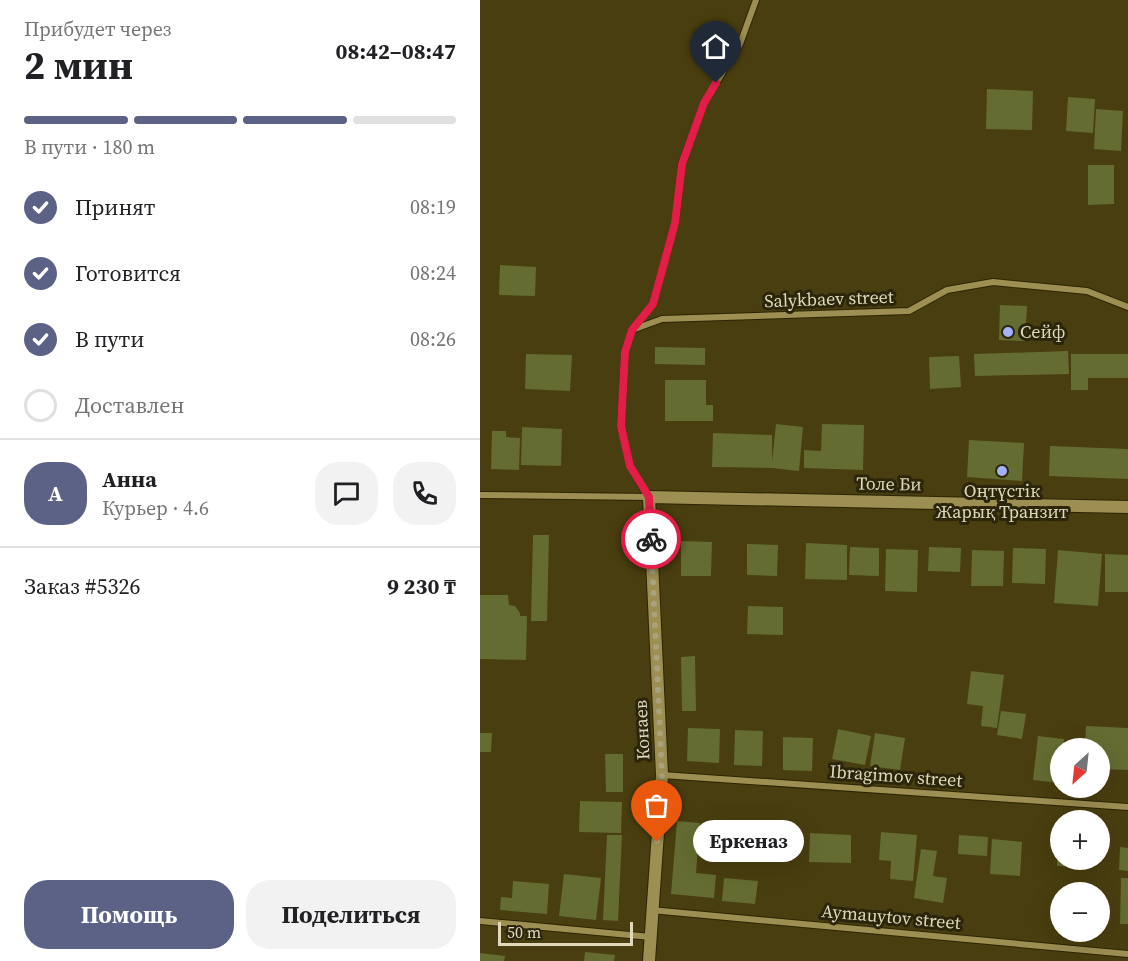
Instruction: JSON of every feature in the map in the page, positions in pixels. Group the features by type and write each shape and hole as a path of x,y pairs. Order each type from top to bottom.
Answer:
{"main road":[{"name":"Толе Би","path":"649,497 1128,507"},
{"name":"Конаев","path":"649,497 662,775 649,961"}],"street":[{"path":"649,497 630,466 621,426 625,352 632,330 653,304 675,223 682,164 700,113 740,45 756,0"},
{"name":"Salykbaev street","path":"632,330 662,319 909,311 947,290 993,282 1087,291 1128,307"},
{"path":"480,495 649,497"},
{"name":"Ibragimov street","path":"662,775 1128,807"},
{"name":"Aymauytov street","path":"651,910 1128,954"},
{"path":"480,921 651,937"}],"building":[{"path":"987,89 1033,91 1032,130 986,129"},
{"path":"1068,97 1095,99 1093,133 1066,131"},
{"path":"1096,109 1123,111 1121,151 1094,149"},
{"path":"1088,165 1114,165 1114,204 1088,205"},
{"path":"500,265 536,267 535,296 499,295"},
{"path":"1000,305 1027,306 1025,341 999,340"},
{"path":"655,347 705,348 705,365 655,364"},
{"path":"1068,351 1069,374 975,376 974,354"},
{"path":"526,354 572,355 570,391 525,389"},
{"path":"1071,354 1128,354 1128,378 1088,378 1088,390 1071,390"},
{"path":"959,356 961,387 930,389 929,357"},
{"path":"665,380 706,380 706,405 713,405 713,421 665,421"},
{"path":"776,424 803,427 799,471 712,467 713,433 772,435 772,462"},
{"path":"822,424 864,425 863,470 804,468 804,450 821,451"},
{"path":"522,427 562,429 561,466 521,465"},
{"path":"492,431 506,431 506,437 520,438 519,470 491,469"},
{"path":"969,440 1024,443 1022,481 967,477"},
{"path":"1050,446 1128,449 1128,479 1049,476"},
{"path":"533,535 549,535 547,621 531,621"},
{"path":"681,541 712,542 711,576 681,576"},
{"path":"806,543 847,545 847,580 805,579"},
{"path":"747,544 778,545 777,576 747,575"},
{"path":"850,547 879,548 879,576 849,575"},
{"path":"929,547 961,548 960,572 928,571"},
{"path":"1013,548 1046,549 1045,584 1012,583"},
{"path":"886,549 918,550 917,592 885,591"},
{"path":"972,550 1004,551 1003,586 971,586"},
{"path":"1058,550 1102,554 1098,606 1054,603"},
{"path":"1105,554 1128,555 1128,592 1105,592"},
{"path":"480,595 508,595 509,605 515,606 520,616 527,616 526,660 480,659"},
{"path":"748,606 783,607 783,635 747,634"},
{"path":"695,656 696,711 682,711 681,657"},
{"path":"971,671 1004,675 997,728 981,726 983,706 967,704"},
{"path":"1001,711 1026,714 1022,739 997,735"},
{"path":"1086,726 1128,728 1128,770 1110,769 1110,738 1085,738"},
{"path":"688,728 720,729 719,763 687,761"},
{"path":"838,729 871,736 865,765 832,759"},
{"path":"735,730 763,731 762,766 734,765"},
{"path":"480,733 492,733 491,752 480,752"},
{"path":"875,733 905,738 900,770 870,766"},
{"path":"1038,736 1055,738 1050,738 1050,782 1033,780"},
{"path":"783,737 813,738 812,771 783,770"},
{"path":"605,754 623,754 623,792 606,792"},
{"path":"580,801 622,802 621,833 579,832"},
{"path":"677,821 700,823 696,873 716,875 714,898 671,894"},
{"path":"881,832 917,835 913,881 890,879 891,861 879,860"},
{"path":"810,833 851,835 851,863 809,862"},
{"path":"607,835 622,835 618,921 603,920"},
{"path":"959,835 988,837 987,856 958,854"},
{"path":"992,839 1022,842 1020,876 990,874"},
{"path":"1120,847 1128,848 1128,871 1119,870"},
{"path":"921,849 937,851 933,876 947,878 943,903 914,898"},
{"path":"564,874 601,878 596,920 559,916"},
{"path":"724,878 758,881 755,904 722,901"},
{"path":"1121,878 1128,878 1128,924 1120,924"},
{"path":"513,881 549,884 547,914 500,910 501,897 512,898"},
{"path":"585,952 615,955 614,961 584,961"},
{"path":"480,953 505,956 504,961 480,961"}],"way so far":[{"path":"651,539 662,775 657,842"}],"place":[{"name":"Сейф","path":"1008,332"},
{"name":"Оңтүстік Жарық Транзит","path":"1002,471"},
{"name":"Еркеназ","path":"657,842"}],"route":[{"path":"651,539 649,497 630,466 621,426 625,352 632,330 653,304 675,223 682,164 704,103 716,83"}]}
